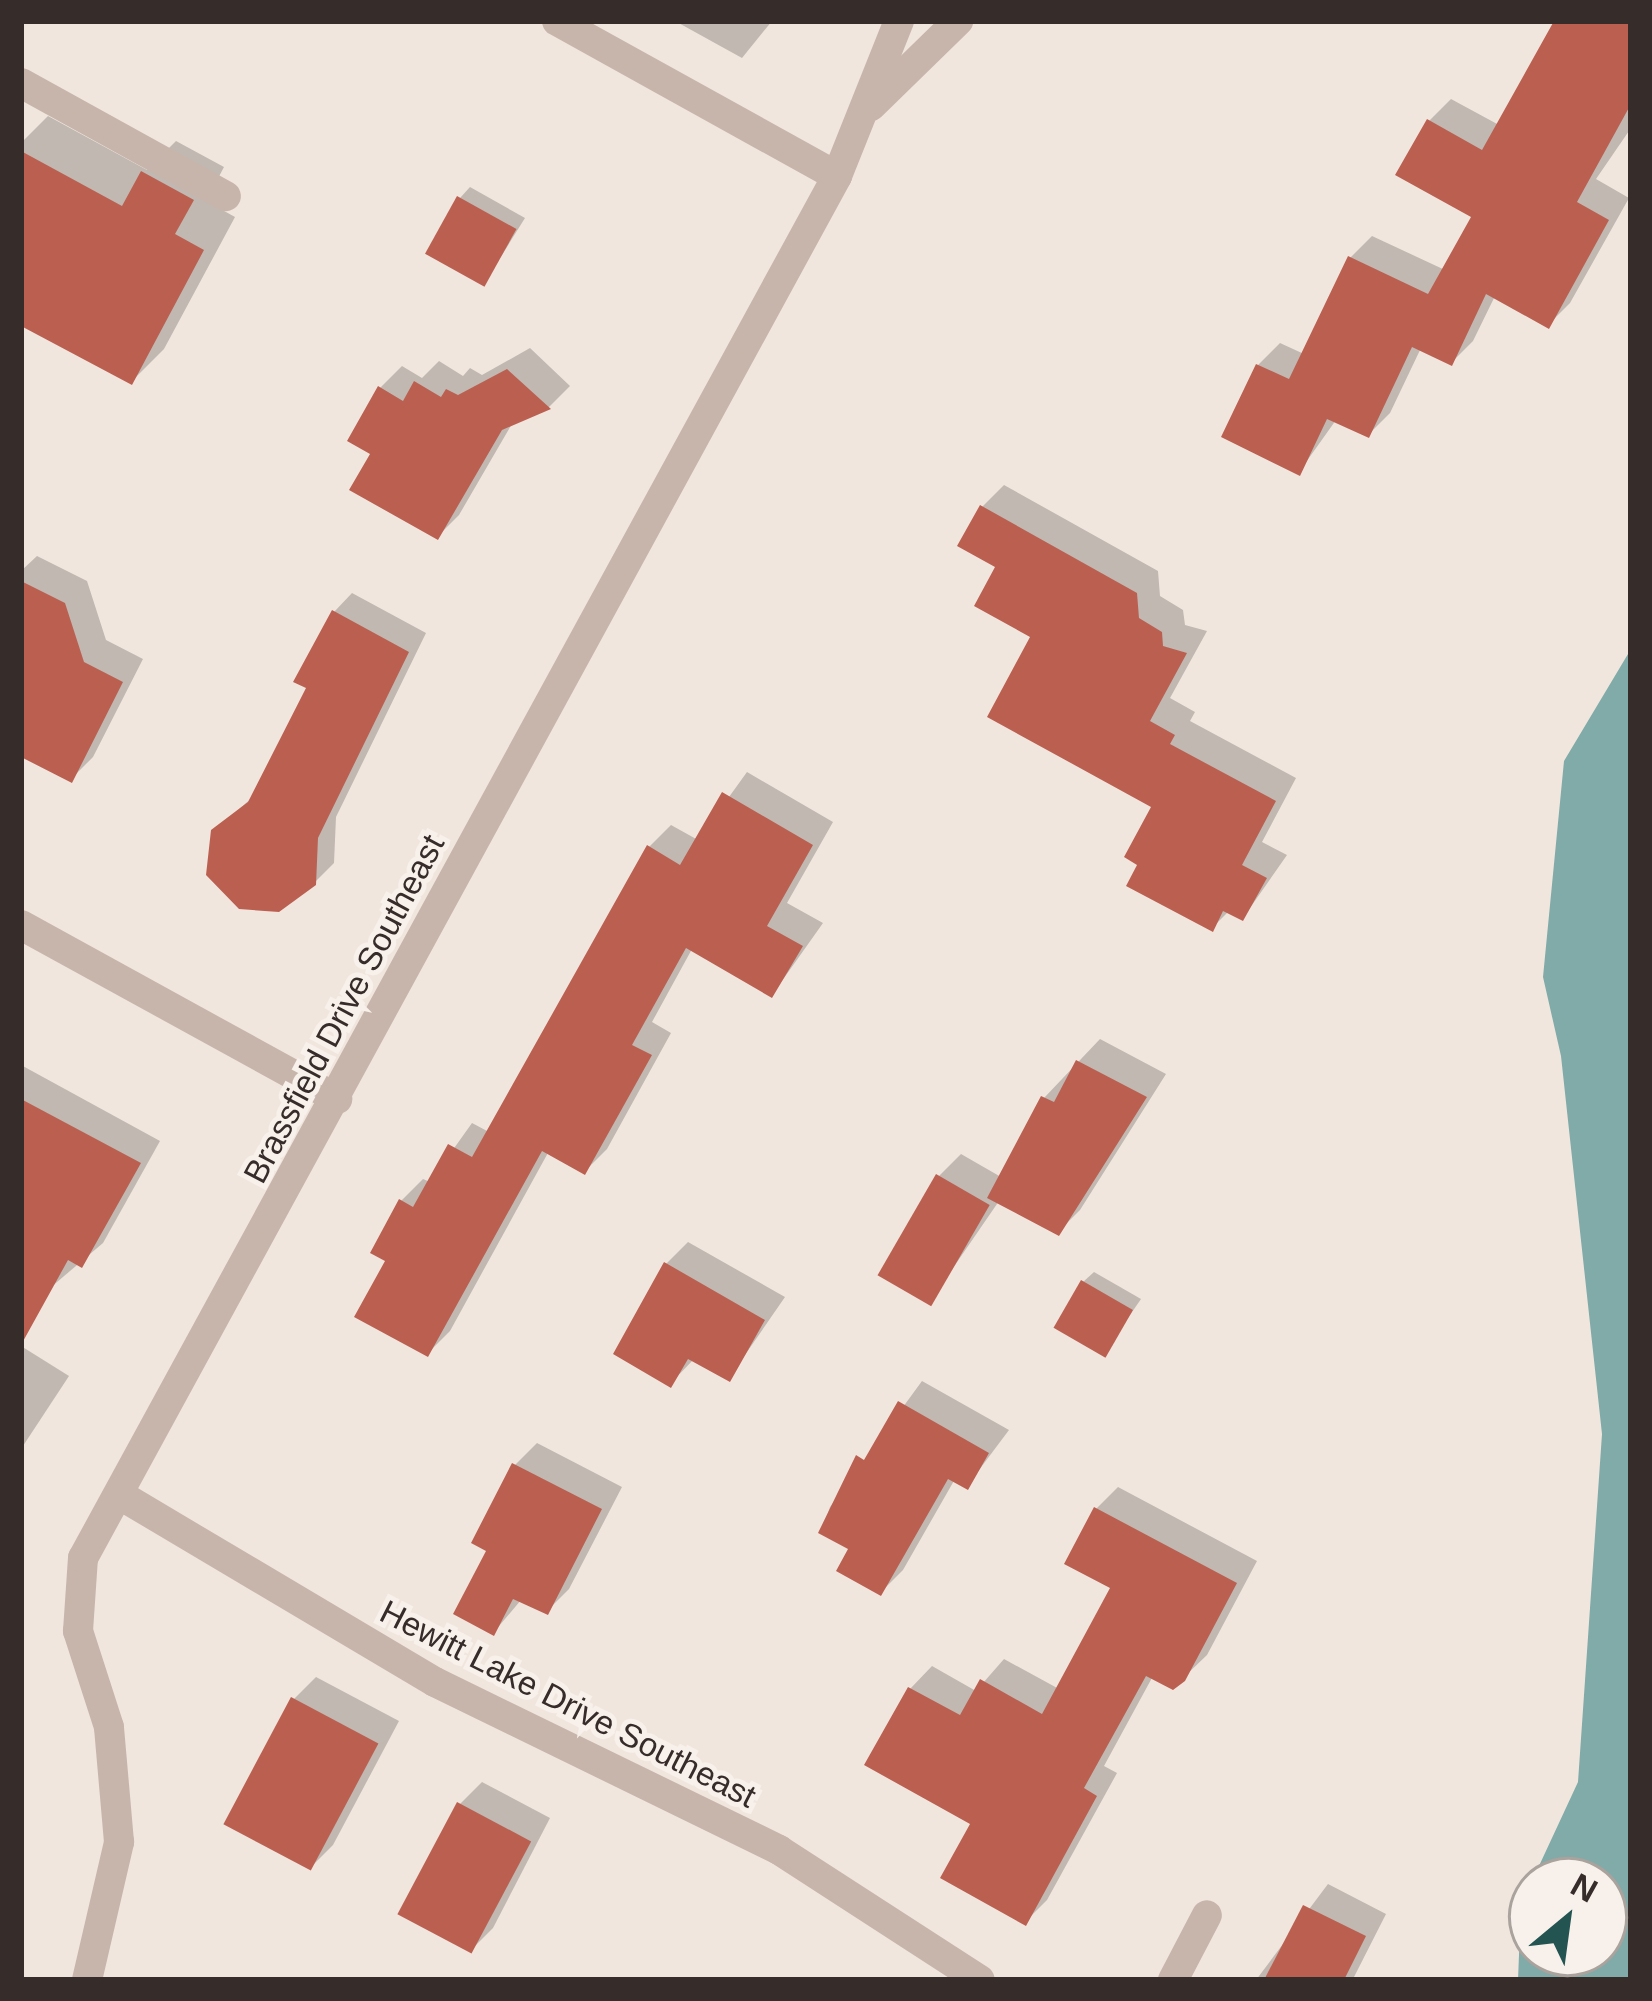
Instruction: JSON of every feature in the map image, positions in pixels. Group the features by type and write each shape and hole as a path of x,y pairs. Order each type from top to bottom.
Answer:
{"street":[{"path":"557,21 838,176"},
{"name":"Brassfield Drive Southeast","path":"87,1980 119,1841 110,1727 78,1631 75,1595 83,1558 838,176 898,21"},
{"name":"Brassfield Drive Southeast","path":"867,111 958,21"},
{"path":"21,82 226,196"},
{"path":"21,925 337,1099"},
{"name":"Hewitt Lake Drive Southeast","path":"120,1495 435,1682 779,1850 980,1980"},
{"path":"1173,1980 1208,1915"}],"water":[{"path":"1631,649 1631,1980 1518,1980 1628,1977 1628,1857 1543,1857 1578,1782 1602,1434 1561,1056 1543,977 1564,761"}],"building":[{"path":"1554,21 1631,21 1631,104 1577,202 1609,220 1549,329 1486,294 1452,366 1412,347 1369,438 1327,419 1300,476 1221,437 1256,364 1289,379 1348,256 1428,294 1471,217 1395,175 1427,119 1482,150"},
{"path":"21,151 122,206 141,171 194,200 175,234 204,250 132,385 21,326"},
{"path":"457,196 516,229 484,287 425,254"},
{"path":"507,369 551,409 502,430 438,540 349,490 370,454 347,441 378,386 403,401 414,381 441,397 446,389 458,395"},
{"path":"980,505 1137,593 1139,618 1162,632 1163,646 1187,653 1150,721 1175,735 1170,744 1276,801 1242,865 1267,878 1243,921 1223,911 1213,932 1126,886 1137,865 1124,857 1151,807 987,717 1030,637 974,606 995,567 957,546"},
{"path":"21,581 65,603 84,662 123,682 72,783 21,757"},
{"path":"332,610 409,652 318,838 316,885 279,912 239,909 206,875 211,830 248,802 306,688 293,682"},
{"path":"722,792 813,845 767,926 803,946 772,998 686,948 632,1045 652,1055 585,1175 542,1151 428,1357 354,1317 385,1261 370,1253 399,1199 413,1207 448,1144 472,1157 647,845 680,865"},
{"path":"1076,1060 1147,1097 1059,1236 987,1198 1041,1096 1054,1102"},
{"path":"21,1099 141,1163 82,1268 68,1260 21,1345"},
{"path":"936,1174 990,1205 931,1306 878,1275"},
{"path":"664,1262 765,1320 730,1382 688,1359 671,1388 613,1354"},
{"path":"1081,1280 1133,1310 1105,1358 1054,1328"},
{"path":"898,1401 989,1453 968,1490 948,1479 881,1596 836,1571 848,1549 818,1533 856,1455 864,1460"},
{"path":"512,1463 602,1509 548,1615 513,1599 494,1636 453,1614 486,1551 471,1543"},
{"path":"1094,1507 1237,1583 1185,1681 1173,1690 1146,1676 1084,1788 1097,1796 1026,1926 940,1878 970,1824 864,1765 908,1687 960,1715 980,1679 1042,1714 1110,1588 1064,1564"},
{"path":"291,1697 378,1743 311,1871 223,1824"},
{"path":"457,1802 531,1841 472,1954 397,1914"},
{"path":"1303,1905 1366,1936 1344,1980 1264,1980"}]}
